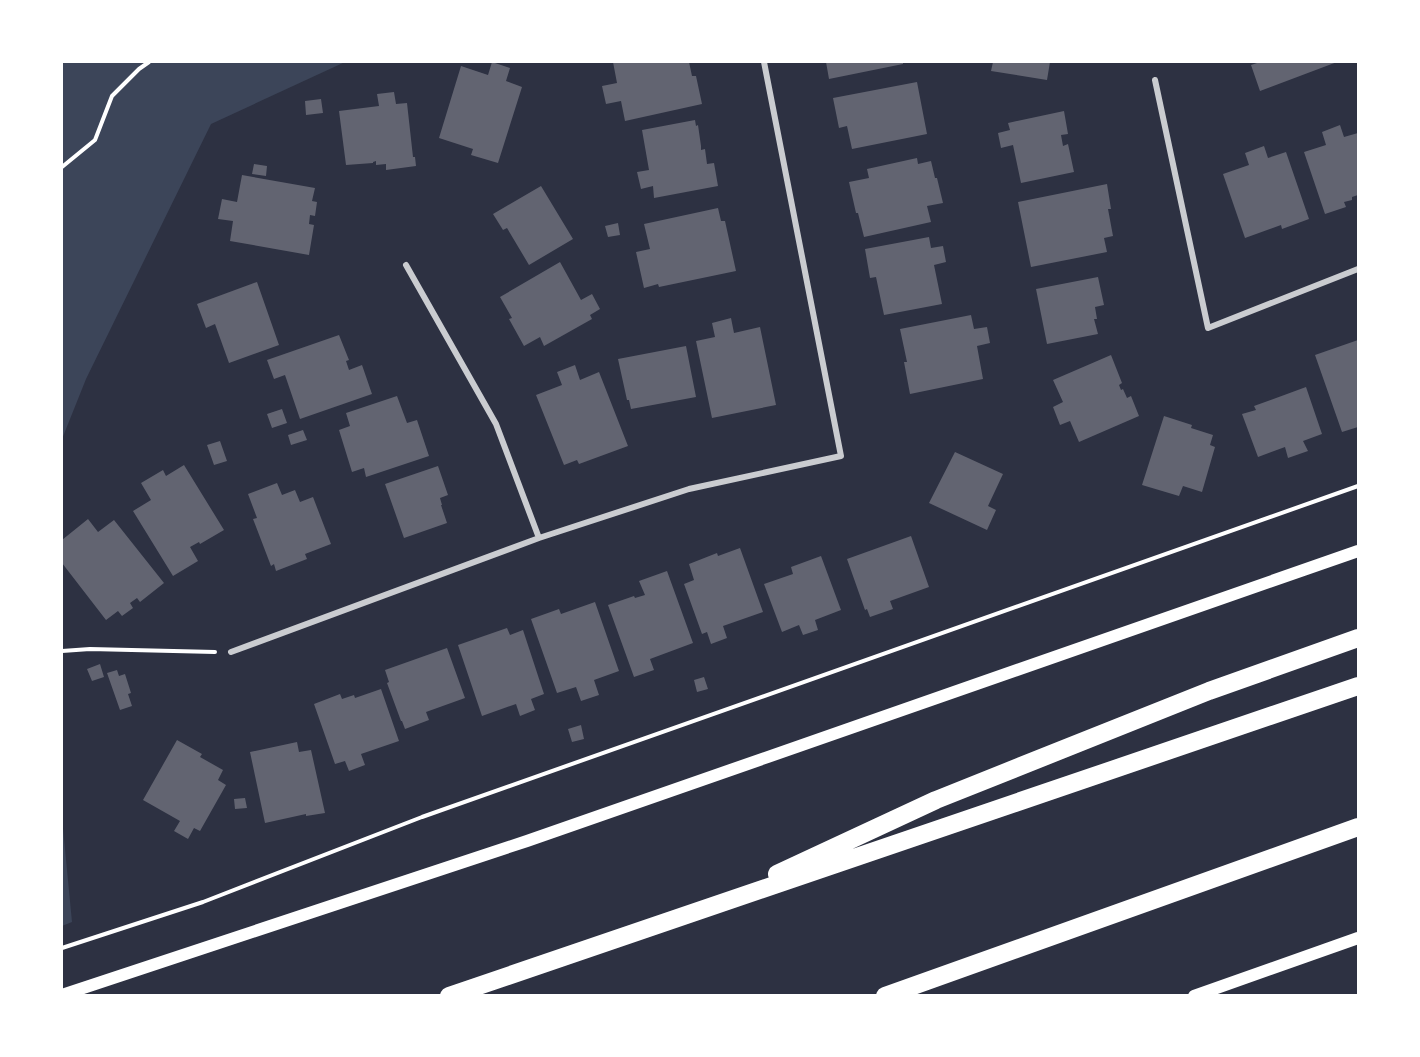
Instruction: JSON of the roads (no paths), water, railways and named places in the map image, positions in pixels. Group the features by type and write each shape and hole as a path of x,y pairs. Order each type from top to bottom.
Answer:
{"highway":[{"path":"692,914 936,800 1209,691 1359,638"},
{"path":"449,996 1359,686"},
{"path":"885,996 1359,827"}],"main road":[{"path":"62,995 527,841 1359,551"},
{"path":"1194,996 1359,938"}],"street":[{"path":"231,652 539,538 688,489 841,456 764,62"},
{"path":"1155,80 1208,328 1359,269"},
{"path":"406,265 496,424 539,538"}]}
